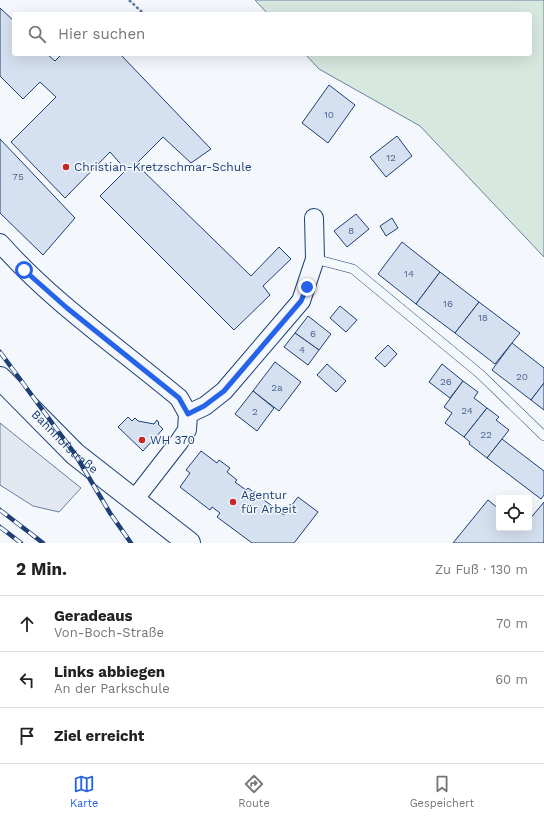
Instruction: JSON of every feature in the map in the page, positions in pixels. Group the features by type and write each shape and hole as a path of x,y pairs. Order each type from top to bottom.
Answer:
{"street":[{"path":"188,414 204,406 224,391 301,301 315,259 314,218"},
{"path":"0,243 24,270 67,308 179,398 188,414 187,430 134,500"},
{"name":"Bahnhofstraße","path":"0,378 75,454 189,543"}],"lane":[{"path":"315,259 353,270 480,374 544,436"}],"path":[{"path":"129,0 142,12"}],"shaded area":[{"path":"255,0 544,0 544,257 420,126 319,69 307,56 532,56 532,12 266,12"},
{"path":"0,423 81,488 59,512 33,506 0,485"}],"building":[{"name":"Christian-Kretzschmar-Schule","path":"0,8 12,19 12,56 49,56 55,61 60,56 122,56 211,149 191,163 163,137 136,164 251,276 279,247 291,259 263,286 270,295 234,330 100,196 126,170 110,152 65,198 11,142 56,97 40,82 23,99 0,76"},
{"path":"329,85 355,105 328,143 302,123"},
{"path":"397,136 412,156 386,177 370,157"},
{"name":"Christian-Kretzschmar-Schule","path":"0,139 75,218 43,255 0,213"},
{"path":"356,214 369,229 347,247 334,231"},
{"path":"392,218 398,228 386,236 380,226"},
{"path":"402,242 440,272 416,304 378,274"},
{"path":"440,272 479,302 455,333 416,304"},
{"path":"479,302 520,333 495,364 455,333"},
{"path":"340,306 357,320 346,332 330,318"},
{"path":"308,316 331,334 319,350 295,333"},
{"path":"295,333 319,350 308,365 284,347"},
{"path":"512,343 544,368 544,383 531,400 492,370"},
{"path":"388,345 397,354 385,367 375,358"},
{"path":"275,362 301,382 279,411 253,391"},
{"path":"327,364 346,381 336,392 317,375"},
{"path":"442,364 463,381 450,398 429,382"},
{"path":"463,381 478,392 474,398 487,408 464,437 445,423 452,413 444,407"},
{"path":"544,383 544,410 531,400"},
{"path":"253,391 274,408 257,431 235,414"},
{"path":"487,408 499,417 496,420 509,430 487,458 469,444 470,442 464,437"},
{"name":"WH 370","path":"128,417 132,421 135,418 138,421 154,424 157,420 159,423 158,424 163,429 143,451 118,427"},
{"path":"502,439 544,471 544,495 541,499 487,458"},
{"name":"Agentur für Arbeit","path":"201,451 217,463 219,460 230,468 227,472 237,480 235,482 246,490 248,488 284,515 298,497 318,512 294,543 252,543 217,517 220,513 212,507 210,510 180,487 190,473 186,470"},
{"path":"488,500 496,507 496,531 532,531 532,516 544,502 544,543 453,543"}],"railway":[{"path":"0,352 75,454 110,513 131,543"},
{"path":"0,510 43,543"},
{"path":"0,527 21,543"}],"place":[{"name":"Christian-Kretzschmar-Schule","path":"66,167"},
{"name":"WH 370","path":"142,440"},
{"name":"Agentur für Arbeit","path":"233,502"}],"route":[{"path":"24,270 67,308 179,398 188,414 204,406 224,391 301,301 307,287"}]}
